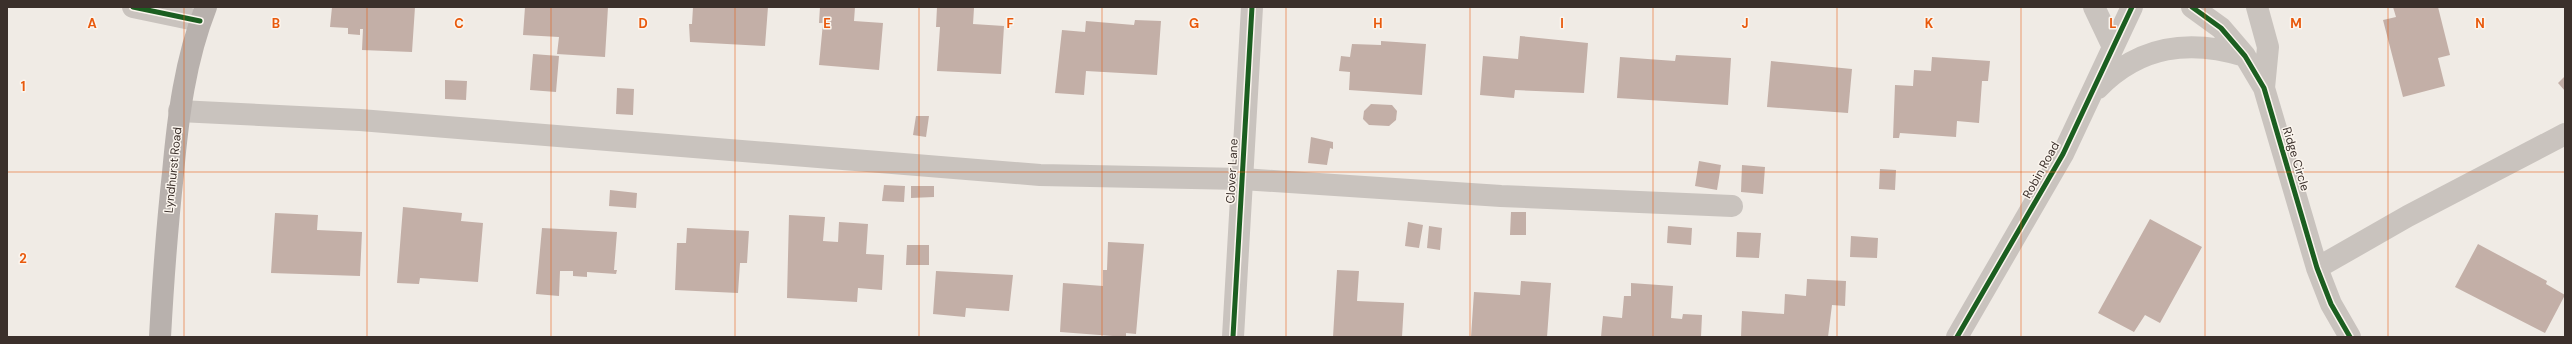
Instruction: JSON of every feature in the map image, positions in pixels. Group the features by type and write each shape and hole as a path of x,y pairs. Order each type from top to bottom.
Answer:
{"main road":[{"name":"Lyndhurst Road","path":"160,337 165,250 179,111 203,14"}],"street":[{"path":"133,7 203,14"},
{"name":"Clover Lane","path":"1233,337 1252,7"},
{"path":"2094,7 2113,47"},
{"name":"Robin Road","path":"1957,337 2063,154 2132,7"},
{"name":"Ridge Circle","path":"2192,7 2221,28 2245,56 2264,88 2317,268 2331,304 2350,337"},
{"name":"Ridge Circle","path":"2257,7 2268,47 2264,88"},
{"path":"2090,96 2106,79 2125,65 2146,55 2169,48 2195,46 2220,48 2245,56"},
{"path":"179,111 360,120 1040,175 1242,179 1501,196 1732,206"},
{"path":"2317,268 2408,216 2561,142"}],"building":[{"path":"332,7 415,7 412,52 362,50 363,29 360,29 360,35 348,34 348,28 330,27"},
{"path":"525,7 608,7 605,57 557,54 559,37 523,35"},
{"path":"693,7 768,7 765,46 690,42 689,24 692,24"},
{"path":"820,7 855,7 854,21 883,23 879,70 819,65 823,23 819,23"},
{"path":"937,7 974,8 973,24 1004,26 1001,74 937,71 940,27 936,27"},
{"path":"2393,7 2438,7 2450,55 2438,58 2445,86 2403,97 2383,20 2396,17"},
{"path":"1135,20 1161,21 1157,75 1086,71 1084,95 1055,93 1062,30 1085,32 1086,21 1134,25"},
{"path":"1520,36 1588,43 1584,93 1515,90 1514,98 1480,95 1483,56 1518,59"},
{"path":"1381,41 1426,44 1422,95 1349,90 1350,72 1339,71 1341,56 1350,57 1352,44 1381,45"},
{"path":"533,54 559,56 556,92 530,90"},
{"path":"1676,55 1731,58 1728,105 1617,98 1620,57 1675,61"},
{"path":"1932,57 1990,61 1988,81 1982,81 1979,123 1957,121 1956,137 1900,133 1899,138 1893,138 1895,85 1913,86 1914,70 1931,71"},
{"path":"1771,61 1852,69 1848,113 1767,107"},
{"path":"2565,76 2565,91 2558,83"},
{"path":"445,80 467,81 466,100 445,99"},
{"path":"617,88 634,89 633,115 616,114"},
{"path":"1371,104 1392,105 1397,111 1396,120 1389,126 1369,125 1363,119 1364,111"},
{"path":"916,116 929,116 926,137 913,135"},
{"path":"1311,137 1333,142 1333,149 1330,148 1327,165 1308,163"},
{"path":"1699,161 1721,165 1717,190 1695,186"},
{"path":"1742,165 1765,167 1763,194 1741,192"},
{"path":"1880,169 1896,170 1895,190 1879,189"},
{"path":"884,185 905,186 904,202 882,201"},
{"path":"911,186 934,186 934,197 911,198"},
{"path":"610,190 637,193 636,208 609,206"},
{"path":"403,207 462,213 461,221 483,223 478,282 420,278 419,284 397,283"},
{"path":"1511,212 1526,212 1526,235 1510,235"},
{"path":"275,213 318,215 317,230 362,232 360,276 271,273"},
{"path":"789,215 825,217 823,241 838,242 839,222 868,224 866,254 884,255 882,290 858,288 857,302 787,298"},
{"path":"2150,219 2202,247 2160,323 2145,315 2134,332 2098,313"},
{"path":"1408,222 1423,225 1419,248 1405,246"},
{"path":"1429,226 1442,228 1440,250 1427,248"},
{"path":"1668,226 1692,228 1691,245 1667,243"},
{"path":"542,228 617,232 614,270 617,270 616,274 587,272 587,277 573,276 573,271 560,271 559,296 536,294"},
{"path":"687,228 749,231 747,263 740,263 738,293 675,290 677,243 686,243"},
{"path":"1737,232 1761,233 1759,258 1736,257"},
{"path":"1851,236 1878,238 1877,258 1850,257"},
{"path":"1108,242 1144,244 1136,334 1126,333 1126,337 1060,332 1063,283 1103,286 1103,270 1107,270"},
{"path":"2478,244 2547,281 2546,284 2565,295 2545,333 2455,287"},
{"path":"907,245 929,245 929,265 906,265"},
{"path":"1337,270 1359,271 1357,301 1404,303 1402,337 1333,337"},
{"path":"936,271 1013,275 1009,311 966,308 965,317 933,314"},
{"path":"1807,279 1846,281 1845,306 1832,305 1828,337 1741,337 1742,311 1784,314 1785,294 1806,296"},
{"path":"1521,281 1551,283 1547,337 1471,337 1474,292 1520,295"},
{"path":"1631,283 1673,286 1671,318 1682,319 1683,314 1702,315 1701,337 1601,337 1603,316 1622,318 1624,296 1631,296"}],"cycle path":[{"path":"133,7 200,21"},
{"path":"1233,337 1252,7"},
{"path":"1957,337 2063,154 2132,7"},
{"path":"2192,7 2221,28 2245,56 2264,88 2317,268 2331,304 2350,337"}]}
